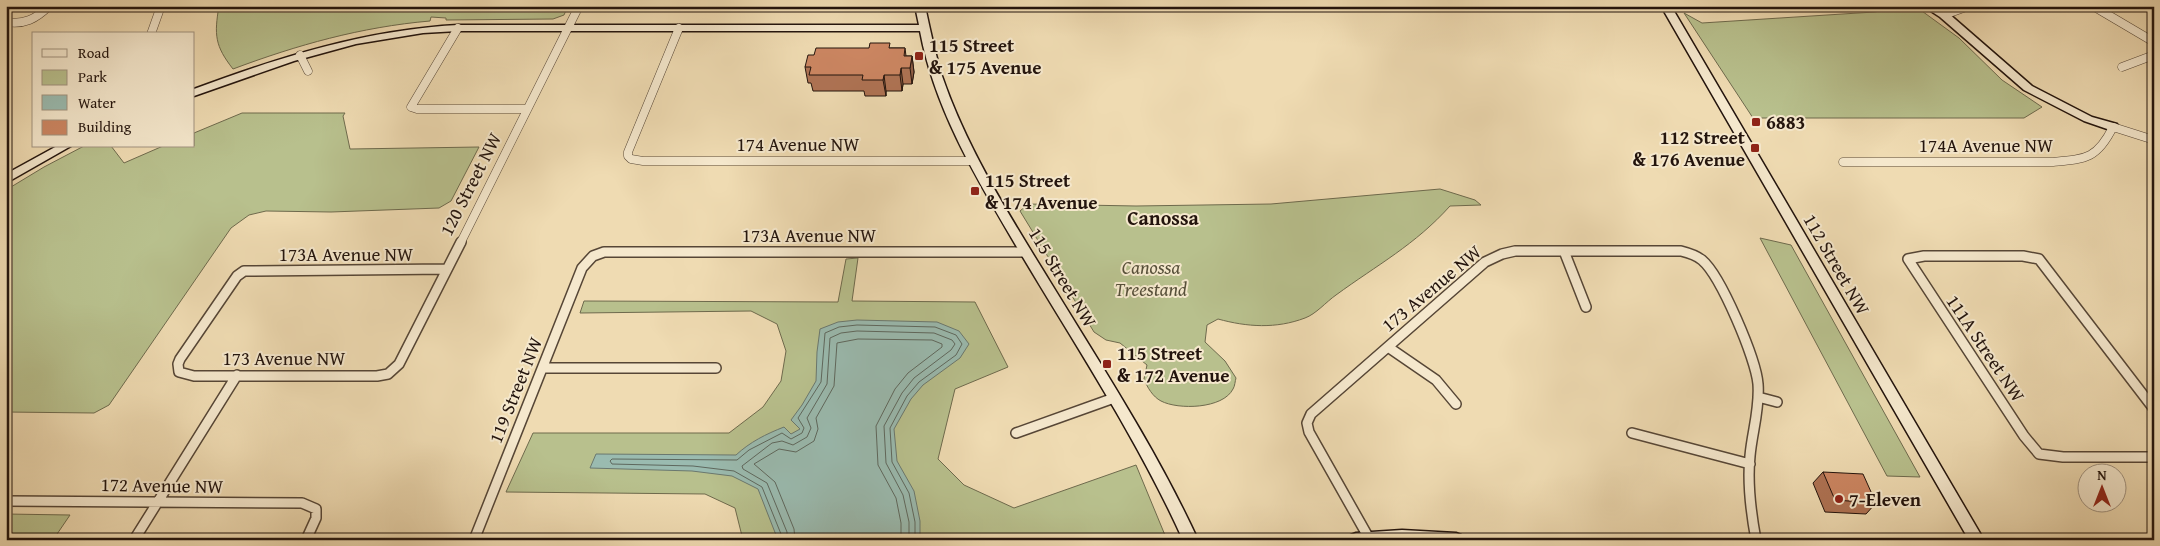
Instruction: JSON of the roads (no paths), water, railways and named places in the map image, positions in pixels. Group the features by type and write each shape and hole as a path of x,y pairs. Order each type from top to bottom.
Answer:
{"street":[{"path":"6,22 28,26 49,6"},
{"path":"152,32 161,6"},
{"name":"120 Street NW","path":"388,374 398,367 579,6"},
{"name":"115 Street NW","path":"920,6 924,28 947,104 973,161 1114,398 1171,498 1191,540"},
{"name":"112 Street NW","path":"1666,6 1977,540"},
{"path":"1928,6 1944,15 2028,88 2088,118 2154,140"},
{"path":"1944,15 1969,6"},
{"path":"2093,6 2154,42"},
{"path":"458,28 411,107 417,109 527,109"},
{"path":"195,94 300,54 389,34 458,28 924,28"},
{"name":"174 Avenue NW","path":"679,28 628,152 628,156 631,159 643,161 973,161"},
{"path":"300,54 308,71"},
{"path":"2122,67 2154,56"},
{"name":"174A Avenue NW","path":"1843,162 2052,162 2078,160 2094,155 2104,146 2113,127"},
{"path":"6,179 62,148"},
{"name":"173 Avenue NW","path":"1365,539 1312,438 1307,423 1314,410 1492,258 1515,251 1680,251 1697,255 1708,265 1747,342 1755,367 1758,397"},
{"path":"1564,251 1586,307"},
{"name":"173A Avenue NW","path":"593,256 604,252 1026,252"},
{"name":"119 Street NW","path":"474,540 582,268 593,256"},
{"name":"111A Street NW","path":"2154,409 2039,259 2023,256 1924,256 1908,259 1915,274 2024,436 2039,454 2062,457 2154,457"},
{"name":"173A Avenue NW","path":"179,372 178,364 180,360 237,276 244,271 447,269"},
{"path":"1388,347 1436,380 1456,404"},
{"path":"543,368 716,368"},
{"name":"173 Avenue NW","path":"179,372 194,376 377,376 388,374"},
{"path":"134,540 238,375"},
{"path":"1756,540 1751,503 1750,464 1758,397 1777,402"},
{"path":"1016,434 1114,398"},
{"path":"1632,432 1750,464"},
{"name":"172 Avenue NW","path":"6,501 302,503 310,505 316,510"},
{"path":"306,540 316,518 316,510"},
{"path":"1365,539 1402,536 1456,540"}],"water":[{"path":"857,320 937,322 959,331 969,344 960,358 923,385 911,399 894,429 897,461 914,491 920,521 920,540 776,540 776,535 758,489 732,476 692,471 590,468 596,454 736,455 758,439 784,427 791,434 800,429 791,420 816,381 820,329 838,322"}],"place":[{"name":"115 Street & 175 Avenue","path":"919,56"},
{"name":"6883","path":"1756,122"},
{"name":"112 Street & 176 Avenue","path":"1755,148"},
{"name":"115 Street & 174 Avenue","path":"975,191"},
{"name":"115 Street & 172 Avenue","path":"1107,364"},
{"name":"7-Eleven","path":"1839,499"}],"district":[{"name":"Canossa","path":"1163,217"}],"park label":[{"name":"Canossa Treestand","path":"1151,278"}]}
